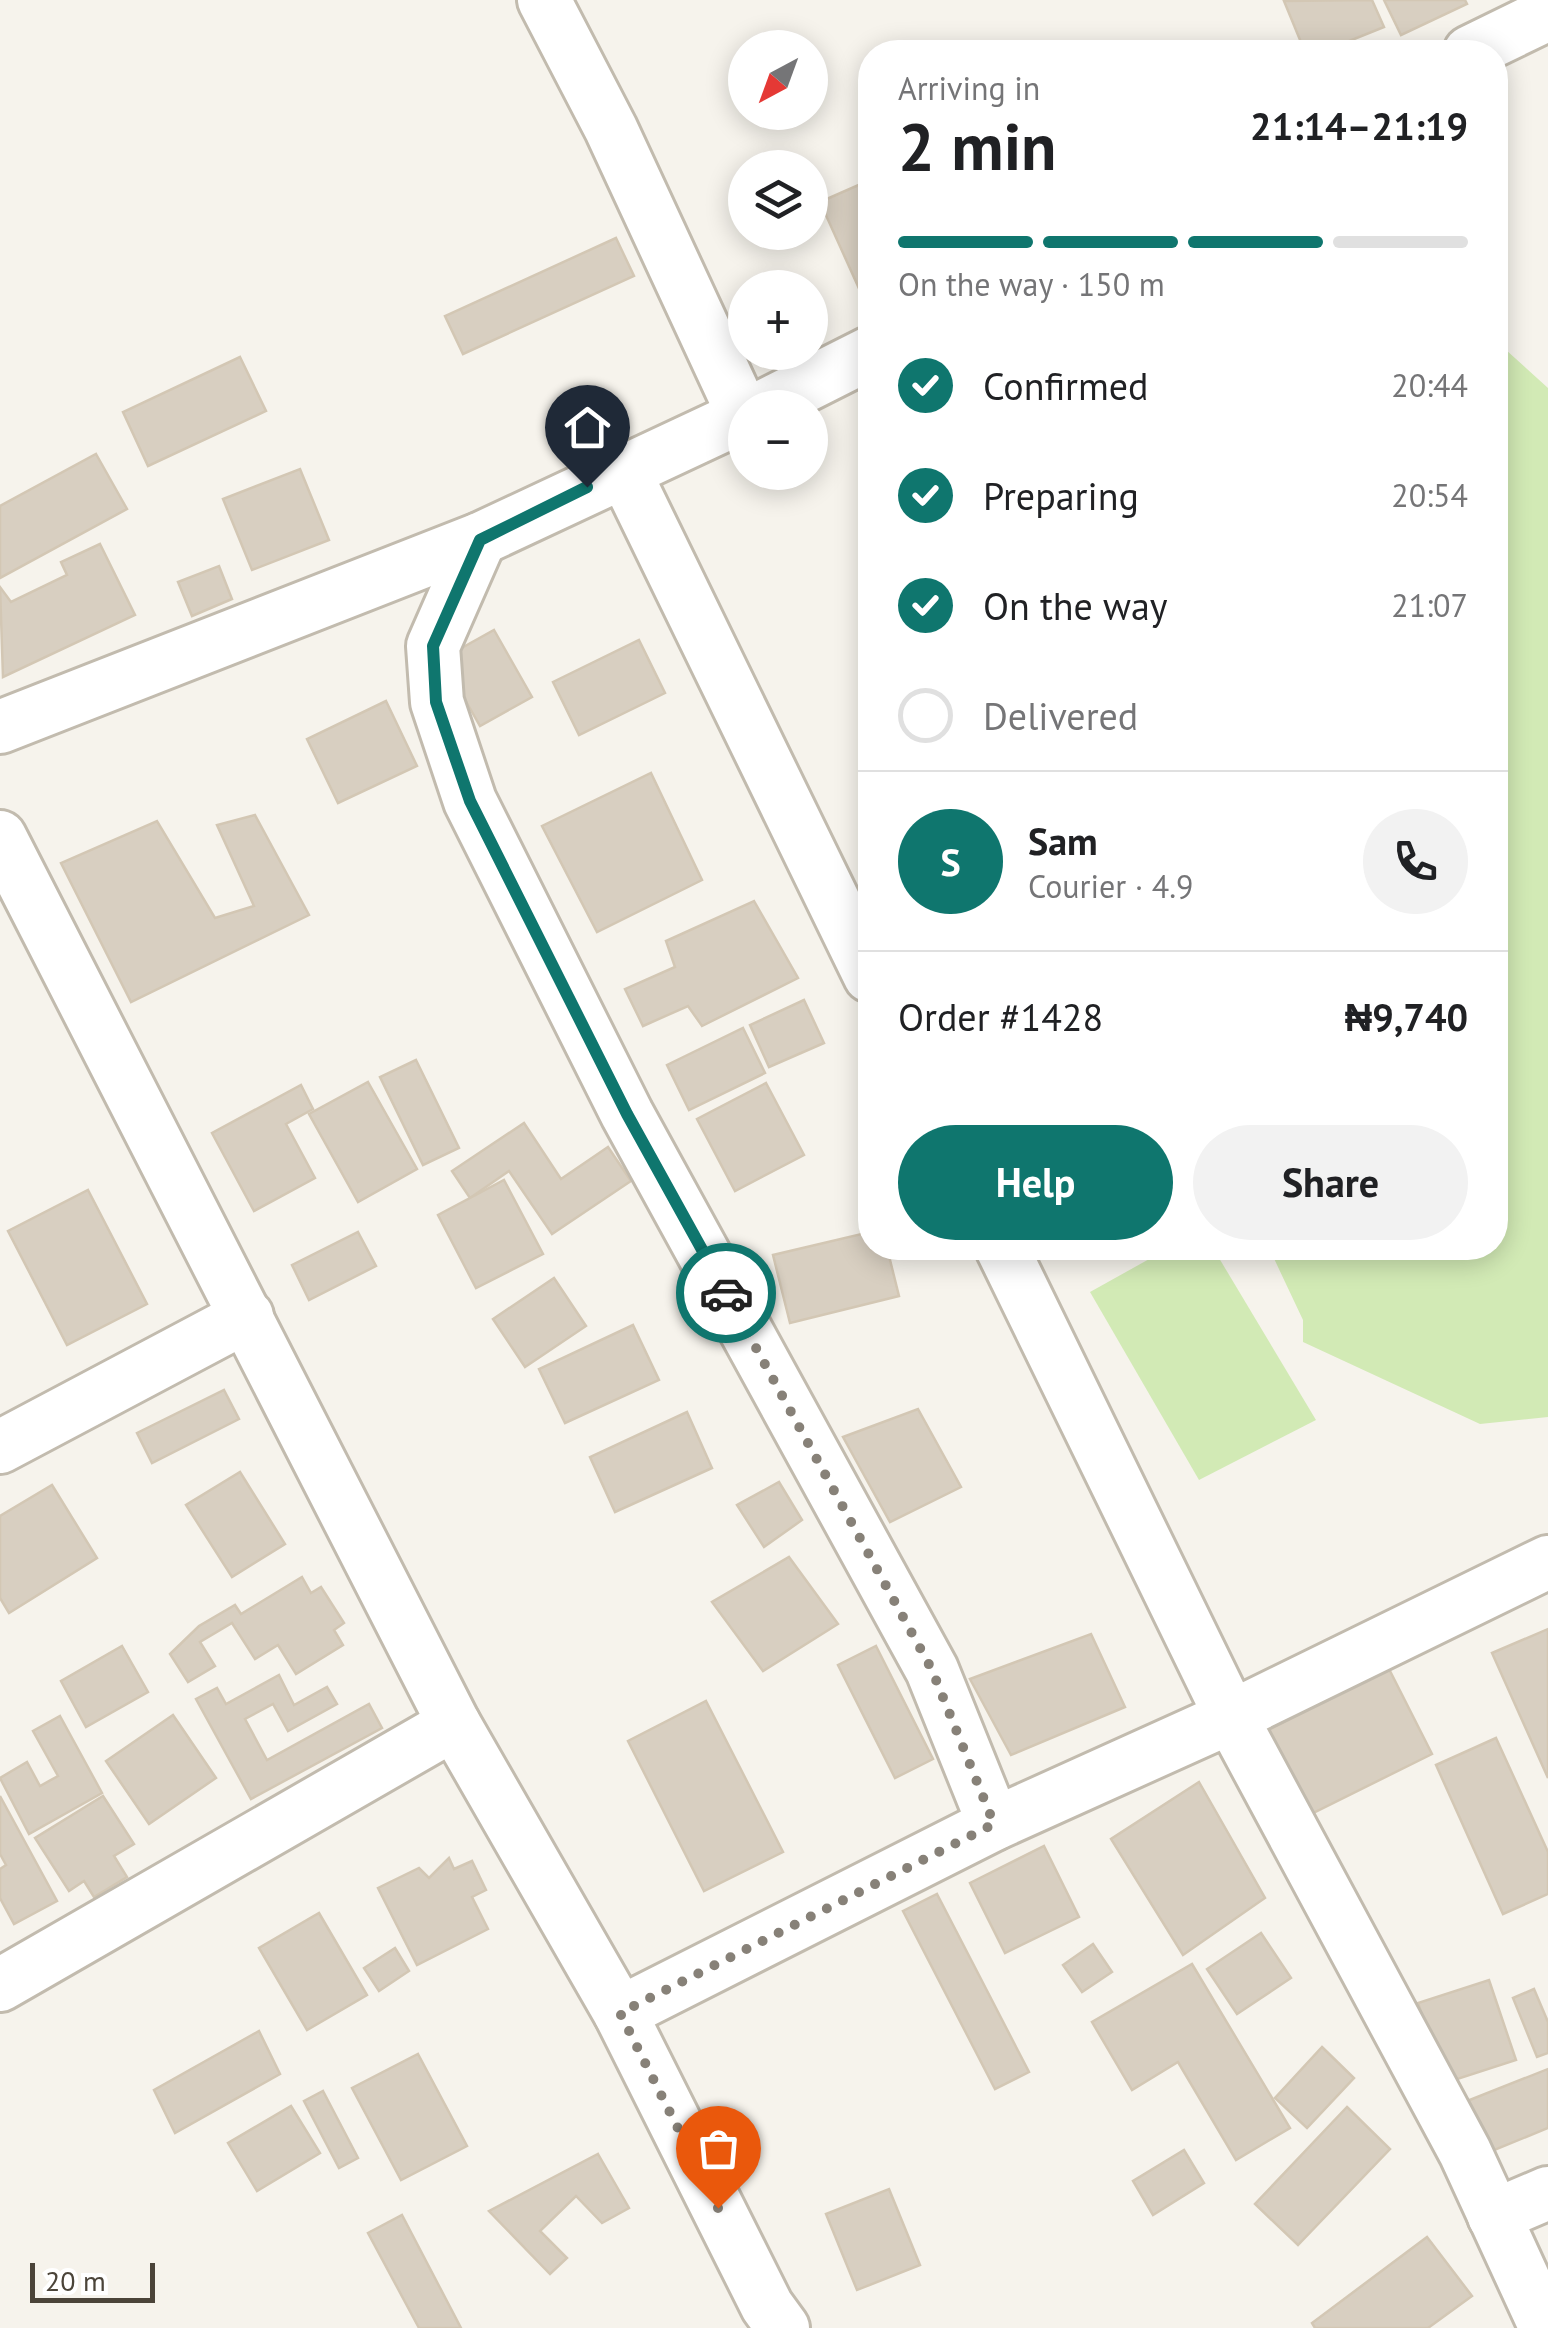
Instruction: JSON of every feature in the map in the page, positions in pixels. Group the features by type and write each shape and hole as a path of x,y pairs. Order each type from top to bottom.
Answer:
{"street":[{"path":"544,0 612,128 739,390"},
{"path":"1495,40 1548,14"},
{"path":"796,390 858,359"},
{"path":"0,726 480,540 623,469 728,423"},
{"path":"623,469 858,951"},
{"path":"480,540 433,646 436,702 470,801 627,1114 932,1670 994,1824"},
{"path":"0,837 454,1724 620,2013 767,2306 783,2328"},
{"path":"1008,1260 1231,1718 1465,2152 1546,2328"},
{"path":"0,1447 247,1316"},
{"path":"620,2013 994,1824 1231,1718 1548,1562"},
{"path":"0,1984 454,1724"},
{"path":"1494,2216 1548,2193"}],"green space":[{"path":"1508,352 1548,388 1548,1417 1480,1424 1303,1342 1303,1320 1275,1260 1508,1260"},
{"path":"1147,1260 1220,1260 1316,1420 1199,1480 1090,1292"}],"building":[{"path":"1372,0 1384,27 1352,40 1300,40 1284,1"},
{"path":"1384,0 1465,0 1467,4 1401,35"},
{"path":"858,185 858,286 828,220 828,198"},
{"path":"616,238 634,276 463,354 445,316"},
{"path":"240,357 266,411 148,466 123,412"},
{"path":"96,454 127,509 0,578 0,506"},
{"path":"300,469 329,540 252,570 223,499"},
{"path":"100,544 135,615 3,677 0,587 11,602 67,575 61,562"},
{"path":"219,566 232,599 192,616 178,582"},
{"path":"494,630 532,697 480,726 442,659"},
{"path":"639,640 665,693 579,735 553,682"},
{"path":"386,701 417,766 338,803 307,739"},
{"path":"651,773 702,880 597,932 542,826"},
{"path":"255,815 309,915 131,1002 61,863 157,821 215,918 254,906 217,825"},
{"path":"754,901 798,978 702,1026 688,1006 643,1026 625,989 675,967 666,941"},
{"path":"804,1000 824,1043 769,1067 750,1025"},
{"path":"743,1028 765,1073 689,1110 667,1065"},
{"path":"416,1060 459,1148 423,1165 380,1077"},
{"path":"368,1082 417,1169 358,1202 309,1114"},
{"path":"766,1083 804,1155 735,1191 697,1119"},
{"path":"301,1085 313,1109 286,1124 315,1178 254,1211 212,1133"},
{"path":"524,1123 561,1179 608,1147 631,1181 552,1234 509,1171 470,1198 452,1171"},
{"path":"504,1180 543,1254 476,1288 438,1215"},
{"path":"88,1190 147,1304 67,1345 8,1231"},
{"path":"358,1232 376,1266 309,1300 292,1265"},
{"path":"858,1235 858,1260 890,1260 899,1296 790,1323 773,1255"},
{"path":"554,1278 586,1326 525,1367 493,1319"},
{"path":"633,1325 659,1380 565,1423 539,1369"},
{"path":"224,1390 239,1419 152,1463 137,1433"},
{"path":"918,1409 961,1487 890,1522 843,1437"},
{"path":"687,1412 712,1468 615,1512 590,1457"},
{"path":"240,1472 285,1544 232,1577 186,1505"},
{"path":"779,1482 802,1520 764,1547 737,1505"},
{"path":"52,1485 97,1558 9,1613 0,1598 0,1516"},
{"path":"789,1557 838,1624 763,1671 712,1602"},
{"path":"302,1577 311,1593 321,1587 344,1623 334,1630 343,1645 296,1674 278,1645 255,1659 232,1623 200,1642 215,1666 188,1682 170,1654 199,1626 235,1605 241,1614"},
{"path":"1548,1629 1548,1778 1492,1653"},
{"path":"1091,1634 1125,1707 1011,1755 970,1679"},
{"path":"122,1646 148,1692 86,1727 61,1681"},
{"path":"876,1646 933,1759 895,1778 838,1665"},
{"path":"1389,1669 1432,1754 1309,1815 1266,1731"},
{"path":"279,1675 294,1705 327,1687 337,1704 288,1731 273,1704 245,1719 267,1760 369,1704 382,1728 251,1799 196,1699 217,1688 226,1704"},
{"path":"706,1701 783,1852 704,1891 628,1741"},
{"path":"173,1715 216,1778 149,1824 106,1761"},
{"path":"60,1716 102,1793 29,1834 0,1778 27,1762 40,1786 58,1776 33,1731"},
{"path":"1496,1738 1548,1852 1548,1894 1503,1914 1436,1765"},
{"path":"1199,1782 1265,1898 1183,1955 1111,1839"},
{"path":"0,1796 57,1901 14,1924 0,1898 0,1869 6,1865 0,1854"},
{"path":"103,1796 134,1844 114,1856 127,1877 94,1897 84,1881 69,1891 35,1838"},
{"path":"1044,1846 1079,1917 1005,1953 970,1883"},
{"path":"449,1858 454,1869 472,1861 486,1890 472,1897 488,1929 417,1965 378,1888 419,1868 429,1878"},
{"path":"937,1894 1029,2072 995,2089 903,1911"},
{"path":"319,1913 367,1995 307,2030 259,1948"},
{"path":"1261,1933 1291,1978 1237,2014 1207,1969"},
{"path":"1093,1944 1112,1972 1082,1992 1063,1965"},
{"path":"395,1948 409,1971 379,1991 364,1968"},
{"path":"1192,1964 1290,2128 1236,2160 1178,2062 1132,2090 1092,2022"},
{"path":"1489,1980 1516,2060 1445,2083 1418,2003"},
{"path":"1534,1989 1548,2022 1548,2053 1537,2057 1513,1998"},
{"path":"259,2031 280,2074 175,2133 154,2090"},
{"path":"1322,2047 1354,2078 1307,2128 1275,2098"},
{"path":"418,2054 467,2146 401,2180 352,2088"},
{"path":"1548,2069 1548,2128 1477,2157 1457,2105"},
{"path":"323,2091 358,2158 339,2168 304,2101"},
{"path":"291,2106 320,2153 257,2191 228,2143"},
{"path":"1347,2107 1390,2149 1298,2245 1255,2204"},
{"path":"1184,2150 1204,2183 1153,2215 1133,2181"},
{"path":"598,2154 629,2208 602,2223 576,2196 540,2231 567,2258 550,2274 489,2211"},
{"path":"889,2189 920,2265 857,2290 826,2214"},
{"path":"402,2215 461,2328 419,2328 368,2233"},
{"path":"1427,2237 1472,2296 1428,2328 1315,2328 1312,2323"}],"way so far":[{"path":"718,2208 620,2013 994,1824 932,1670 726,1293"}],"route":[{"path":"587,487 480,540 433,646 436,702 470,801 627,1114 726,1293"}]}
